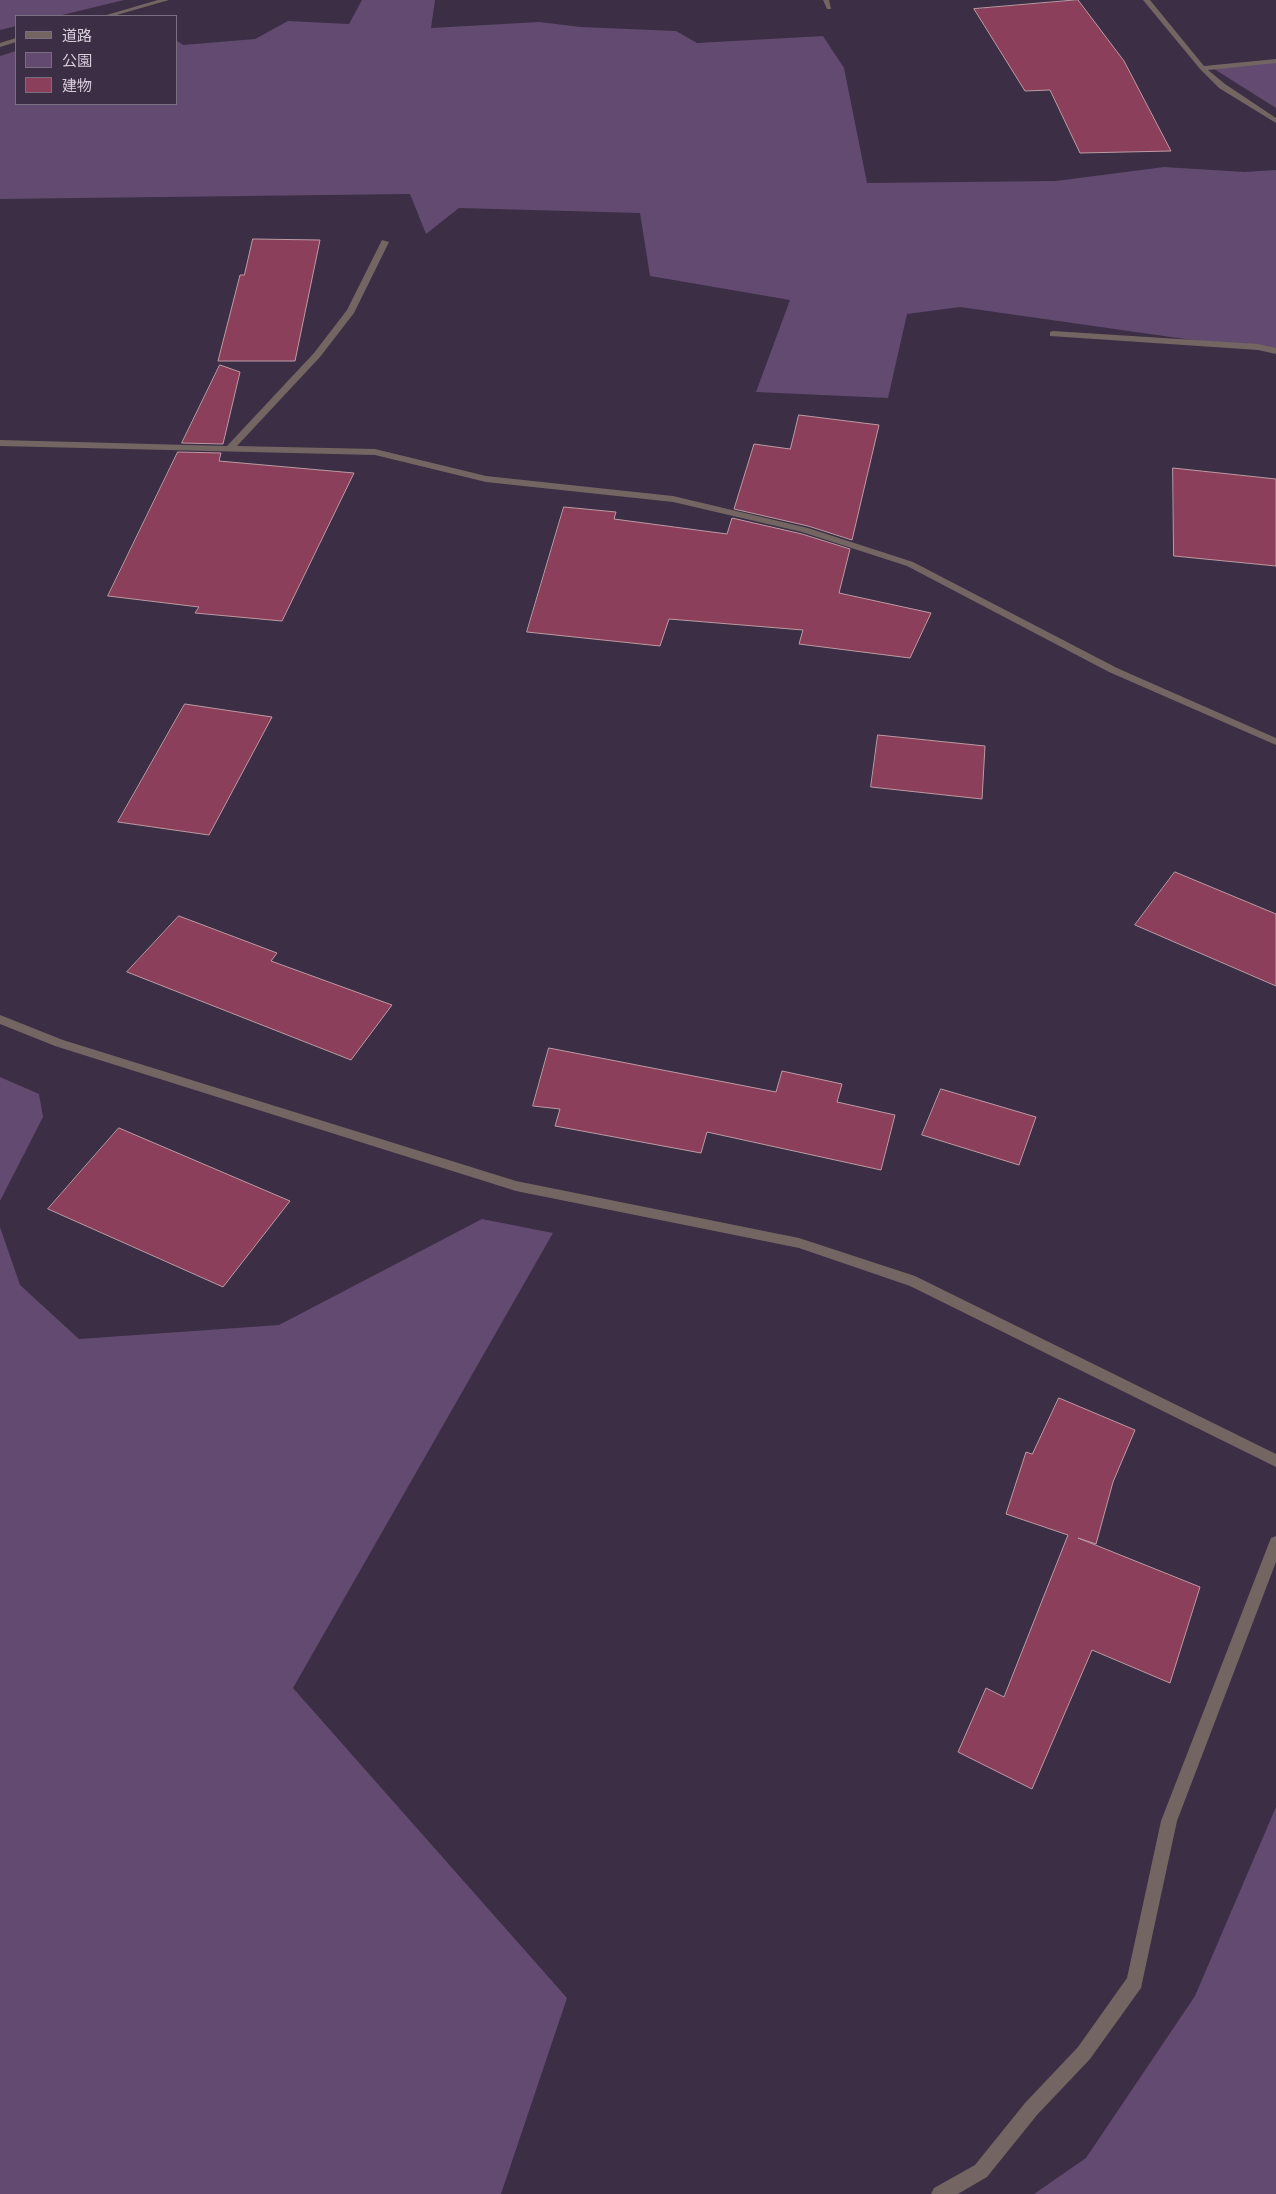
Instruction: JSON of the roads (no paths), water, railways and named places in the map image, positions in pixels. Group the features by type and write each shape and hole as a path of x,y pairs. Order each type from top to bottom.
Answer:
{"street":[{"path":"110,15 166,0"},
{"path":"826,0 828,8"},
{"path":"1146,0 1202,68 1222,86 1276,121"},
{"path":"0,45 15,40"},
{"path":"1202,68 1276,61"},
{"path":"230,448 317,355 351,311 385,242"},
{"path":"1054,334 1258,347 1276,351"},
{"path":"0,443 375,452 486,479 673,499 805,530 910,564 1113,670 1276,742"},
{"path":"0,1019 59,1043 516,1186 799,1243 916,1282 1276,1461"},
{"path":"940,2194 981,2170 1031,2109 1084,2053 1135,1982 1169,1821 1276,1543"}]}
